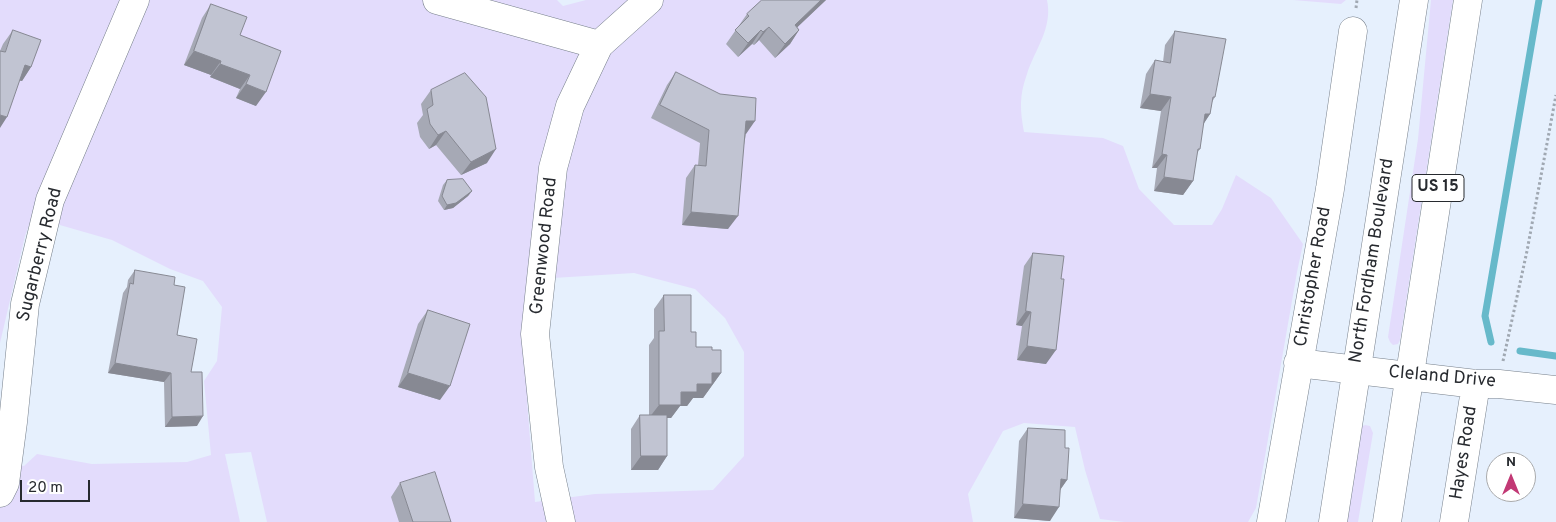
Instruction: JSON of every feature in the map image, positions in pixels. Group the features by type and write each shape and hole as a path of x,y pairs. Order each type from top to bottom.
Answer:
{"main road":[{"name":"Sugarberry Road","path":"0,493 5,483 25,304 50,200 135,0"},
{"path":"437,0 599,46"},
{"name":"Greenwood Road","path":"561,522 550,467 535,334 553,168 570,106 599,46 649,0"},
{"name":"North Fordham Boulevard","path":"1332,522 1414,0"},
{"name":"US 15","path":"1387,522 1468,0"},
{"name":"Christopher Road","path":"1271,522 1330,189 1353,31"},
{"name":"Cleland Drive","path":"1298,363 1556,390"},
{"name":"Hayes Road","path":"1454,522 1488,384"}],"path":[{"path":"1488,384 1511,322 1527,251 1556,96"}],"shaded area":[{"path":"0,0 557,0 563,6 586,0 1047,0 1048,20 1030,65 1021,96 1024,132 1103,138 1123,146 1139,189 1174,225 1212,225 1222,209 1236,175 1271,198 1303,244 1256,508 1248,522 1124,522 1100,519 1085,470 1075,427 1024,423 1003,431 968,494 973,522 267,522 251,452 225,454 240,522 0,522 0,459 24,466 37,454 92,464 187,462 211,455 204,381 217,361 222,307 203,281 170,269 112,240 32,217 25,236 0,343","holes":["634,273 695,289 725,318 744,352 744,456 713,490 595,494 535,502 527,401 553,278"]},
{"path":"1293,0 1346,0 1341,4"},
{"path":"1431,0 1453,0 1400,340 1398,344 1393,345 1388,337 1418,139"},
{"path":"1365,425 1370,426 1373,433 1358,522 1345,522 1361,427"}],"building":[{"path":"762,0 821,0 795,25 799,30 785,44 769,27 763,32 761,30 748,43 735,30 749,16 747,14"},
{"path":"211,4 247,17 240,35 281,51 266,92 246,84 250,75 220,64 221,61 194,51"},
{"path":"13,30 41,40 31,67 25,65 7,117 0,115 0,51 5,52"},
{"path":"1175,31 1226,39 1215,97 1213,97 1210,114 1205,114 1193,181 1164,177 1167,155 1162,154 1171,97 1150,94 1155,60 1170,63"},
{"path":"676,72 720,94 756,98 755,121 746,121 738,216 691,212 695,165 706,166 709,130 660,105"},
{"path":"465,73 486,97 496,149 471,162 446,131 438,135 430,124 427,109 433,105 431,90"},
{"path":"463,179 472,191 456,203 447,205 442,196 447,180"},
{"path":"1033,253 1064,256 1061,279 1064,279 1056,350 1027,346 1031,312 1026,311"},
{"path":"135,270 175,277 174,285 185,287 177,335 197,339 191,372 202,372 203,416 172,417 171,373 115,363 130,283 133,284"},
{"path":"664,295 691,295 691,332 696,332 696,347 712,347 712,350 721,350 721,373 712,373 712,384 697,384 697,392 681,392 681,405 659,405 659,331 664,331"},
{"path":"428,310 470,324 450,386 408,373"},
{"path":"640,415 667,415 667,456 641,456"},
{"path":"1028,428 1065,430 1065,448 1069,448 1067,480 1061,479 1059,507 1023,504"},
{"path":"435,472 451,522 413,522 400,483"}],"waterway":[{"path":"1491,342 1485,316 1539,0"},
{"path":"1520,351 1556,356"}]}
